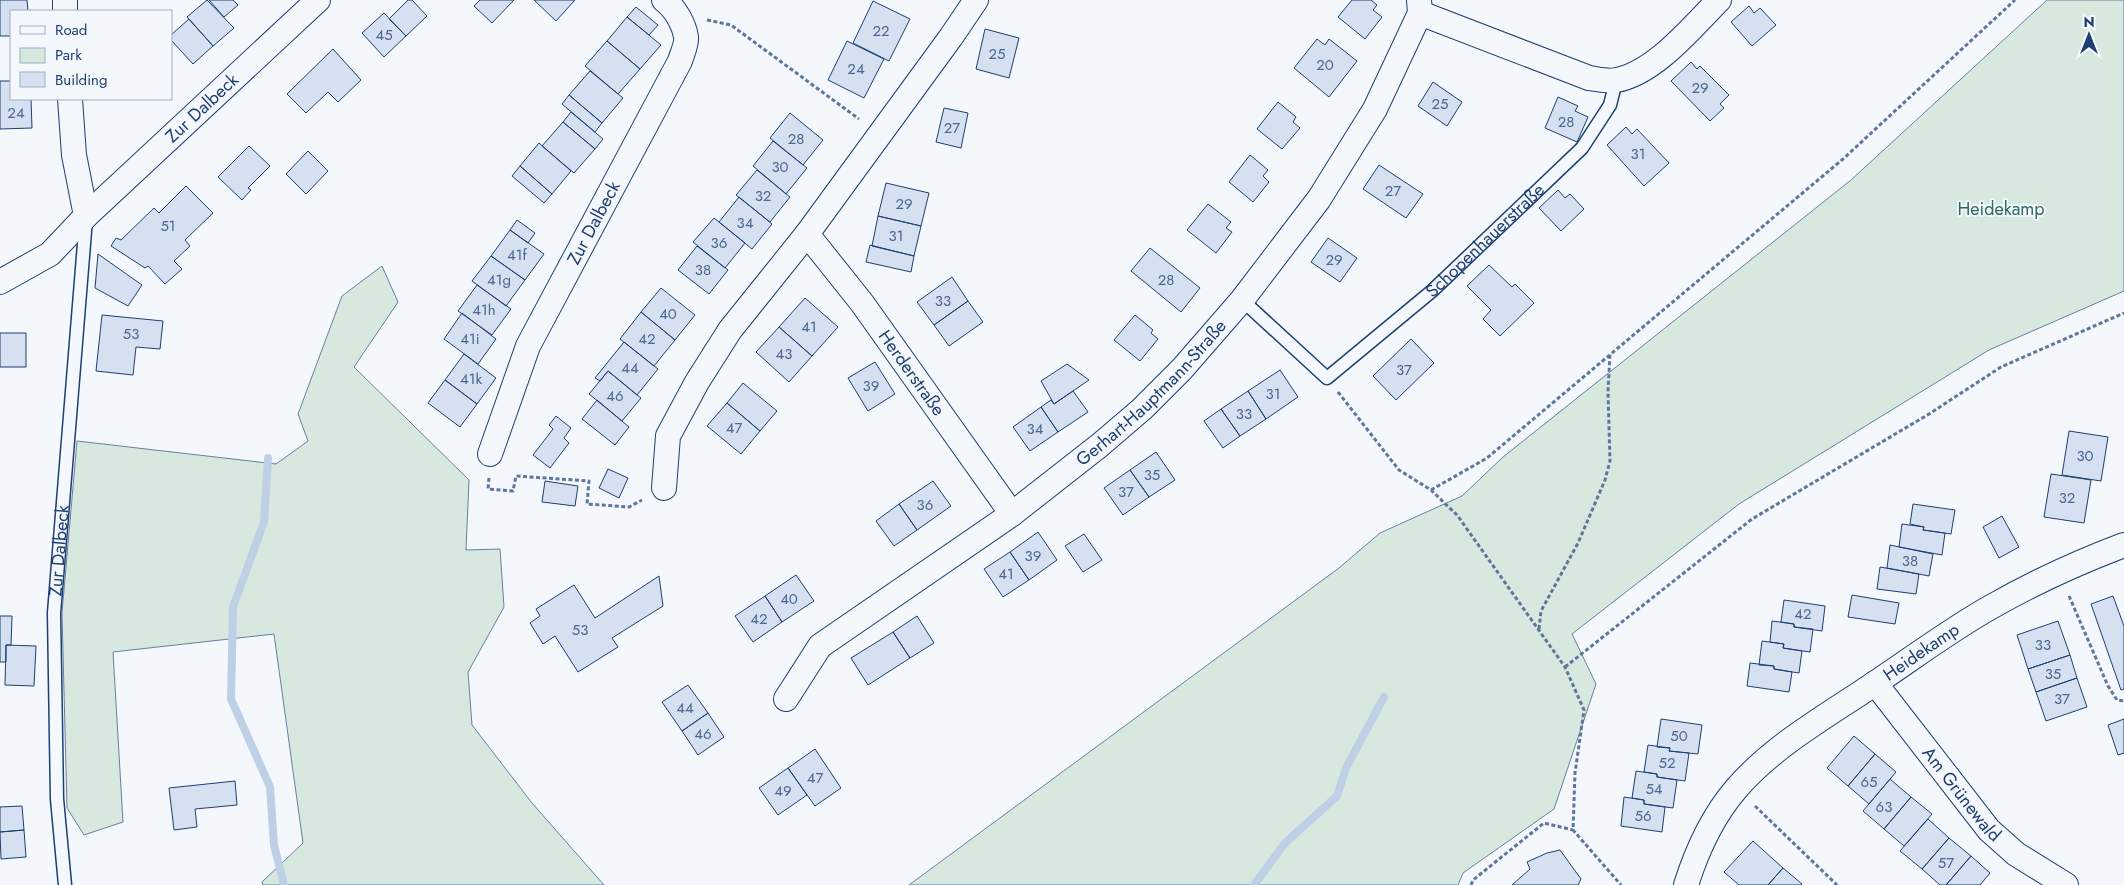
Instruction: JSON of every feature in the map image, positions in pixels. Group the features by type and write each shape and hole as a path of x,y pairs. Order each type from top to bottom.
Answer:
{"street":[{"name":"Zur Dalbeck","path":"0,282 50,254 86,216 318,0"},
{"path":"664,488 668,436 697,382 730,330 807,234 976,0"},
{"path":"1419,6 1589,78 1616,81 1641,71 1656,60 1719,0"},
{"name":"Gerhart-Hauptmann-Straße","path":"786,699 820,646 1012,514 1100,445 1142,409 1182,369 1242,300 1319,199 1375,109 1419,6"},
{"name":"Zur Dalbeck","path":"490,454 528,346 680,61 687,39 670,8"},
{"path":"70,100 74,155 86,216"},
{"name":"Herderstraße","path":"807,234 862,303 1012,514"},
{"name":"Heidekamp","path":"1686,885 1702,842 1723,805 1763,761 1912,656 1992,606 2089,558 2124,545"},
{"name":"Am Grünewald","path":"1875,683 1989,830 2016,854 2066,885"}],"lane":[{"name":"Schopenhauerstraße","path":"1327,378 1432,291 1582,148 1610,106 1616,81"},
{"name":"Zur Dalbeck","path":"65,885 57,799 54,613 86,216"},
{"path":"1242,300 1327,378"}],"path":[{"path":"1431,490 1487,458 1843,159 2015,0"},
{"path":"670,8 731,24 880,134"},
{"path":"1565,667 1752,519 1929,414 2000,366 2124,313"},
{"path":"1538,629 1541,611 1578,543 1605,480 1610,461 1608,392 1610,354"},
{"path":"1327,378 1400,470 1431,490 1457,515 1565,667 1584,710 1575,773 1573,830"},
{"path":"490,454 488,489 513,491 516,476 589,481 587,504 629,507 664,488"},
{"path":"2066,591 2108,686 2117,700 2124,701"},
{"path":"1737,788 1837,885"},
{"path":"1471,885 1472,880 1544,823 1573,830 1621,885"}],"green space":[{"path":"2047,0 2124,0 2124,291 1989,350 1739,504 1572,634 1596,684 1554,809 1463,873 1458,885 909,885 1339,568 1380,533 1462,496 1503,457 1851,180"},
{"path":"382,266 398,302 354,367 469,480 466,550 500,549 504,607 468,672 472,725 532,803 604,885 263,885 262,882 303,843 274,634 113,652 123,822 84,835 67,808 62,613 77,441 276,464 308,441 298,414 342,296"}],"building":[{"path":"0,0 27,0 28,10 10,10 10,36 0,36"},
{"path":"207,0 234,28 213,46 187,17"},
{"path":"209,0 233,0 238,5 224,17"},
{"path":"408,0 412,0 427,16 406,36 389,19"},
{"path":"480,0 514,0 492,23 474,6"},
{"path":"534,0 575,0 556,21"},
{"path":"1352,0 1371,0 1377,5 1373,10 1382,17 1365,39 1338,17"},
{"path":"873,1 910,19 889,61 853,43"},
{"path":"1749,6 1754,13 1760,8 1776,25 1752,46 1731,22"},
{"path":"636,7 658,25 649,35 627,17"},
{"path":"384,13 406,36 384,57 362,33"},
{"path":"627,17 661,45 640,69 607,41"},
{"path":"189,19 213,46 193,64 172,41 172,34"},
{"path":"985,29 1019,38 1009,78 976,69"},
{"path":"1317,39 1325,45 1329,39 1357,61 1329,97 1294,68"},
{"path":"607,41 640,69 618,94 585,66"},
{"path":"847,41 884,59 864,98 828,80"},
{"path":"333,49 361,80 338,102 328,92 306,113 287,94"},
{"path":"1691,62 1697,69 1700,66 1729,95 1720,104 1724,108 1710,121 1671,81"},
{"path":"590,71 623,98 602,123 569,95"},
{"path":"0,81 10,81 10,100 31,100 32,128 0,129"},
{"path":"1433,82 1462,102 1447,126 1418,106"},
{"path":"569,95 602,123 595,132 562,104"},
{"path":"1558,97 1578,106 1575,111 1588,117 1577,142 1545,128"},
{"path":"1278,102 1296,117 1293,122 1300,128 1282,149 1257,129"},
{"path":"944,108 968,113 961,148 936,142"},
{"path":"571,112 603,139 595,149 563,122"},
{"path":"790,113 823,140 803,165 770,138"},
{"path":"563,122 595,149 574,173 542,146"},
{"path":"1626,127 1632,134 1637,129 1669,163 1644,186 1607,145"},
{"path":"773,141 807,168 786,194 753,166"},
{"path":"539,143 571,171 552,194 520,166"},
{"path":"249,146 270,166 248,188 251,190 242,200 218,177"},
{"path":"308,151 328,171 306,194 286,174"},
{"path":"1250,155 1268,170 1263,176 1269,182 1253,202 1229,182"},
{"path":"1379,165 1423,194 1406,218 1363,189"},
{"path":"520,166 552,194 544,203 512,176"},
{"path":"757,170 790,197 770,222 736,195"},
{"path":"886,183 929,193 921,226 878,216"},
{"path":"186,186 213,213 185,240 190,246 174,261 182,269 165,284 148,266 145,268 111,246 116,238 121,240 154,208 159,213"},
{"path":"1558,190 1565,198 1570,194 1584,209 1561,231 1539,208"},
{"path":"739,197 772,224 752,249 719,222"},
{"path":"1208,204 1231,222 1226,228 1232,232 1216,253 1187,230"},
{"path":"878,216 921,226 914,256 872,246"},
{"path":"714,218 745,243 725,268 693,242"},
{"path":"517,220 535,233 528,243 510,230"},
{"path":"510,230 544,254 525,280 491,256"},
{"path":"1328,238 1357,258 1340,282 1311,262"},
{"path":"870,245 914,256 911,272 866,262"},
{"path":"697,246 728,270 709,294 678,270"},
{"path":"1150,248 1200,288 1181,312 1131,271"},
{"path":"98,254 142,285 128,306 95,288"},
{"path":"491,256 525,280 506,306 472,281"},
{"path":"1489,265 1512,287 1515,284 1534,303 1500,336 1483,319 1491,310 1467,286"},
{"path":"952,277 968,301 934,325 917,302"},
{"path":"477,285 511,309 492,335 458,311"},
{"path":"661,288 695,315 675,340 641,312"},
{"path":"805,298 838,327 812,356 779,327"},
{"path":"968,301 983,322 949,346 934,325"},
{"path":"641,312 675,340 654,366 620,339"},
{"path":"462,313 496,339 478,364 444,339"},
{"path":"102,315 163,321 160,349 136,347 133,375 96,371"},
{"path":"1135,315 1153,330 1151,333 1158,339 1140,361 1114,340"},
{"path":"779,327 812,356 789,382 756,352"},
{"path":"0,333 26,333 26,367 0,367"},
{"path":"1411,339 1434,363 1396,400 1373,376"},
{"path":"624,342 658,369 637,395 608,371 600,381 595,378"},
{"path":"464,354 496,378 477,404 445,380"},
{"path":"875,362 895,394 868,411 848,378"},
{"path":"1067,364 1089,380 1054,404 1041,381"},
{"path":"1280,370 1298,397 1266,419 1248,391"},
{"path":"608,371 641,398 622,421 589,394"},
{"path":"445,380 477,404 460,427 428,403"},
{"path":"743,383 777,411 760,431 727,403"},
{"path":"1073,391 1088,412 1058,432 1041,407 1051,400 1054,404"},
{"path":"1248,391 1266,419 1240,436 1221,409"},
{"path":"597,400 629,427 615,445 582,419"},
{"path":"727,403 760,431 741,454 707,426"},
{"path":"1041,407 1058,432 1030,451 1013,427"},
{"path":"1221,409 1240,436 1223,448 1204,421"},
{"path":"556,416 571,428 564,438 569,443 550,468 533,455 553,429 549,425"},
{"path":"2069,431 2108,437 2101,481 2062,475"},
{"path":"1156,452 1175,480 1149,497 1130,470"},
{"path":"608,469 628,478 619,498 599,488"},
{"path":"1130,470 1149,497 1123,515 1104,488"},
{"path":"2051,474 2091,480 2084,523 2044,517"},
{"path":"545,481 578,486 575,506 542,502"},
{"path":"933,481 951,506 917,530 899,504"},
{"path":"899,504 917,530 894,546 876,521"},
{"path":"1913,504 1955,510 1951,534 1923,530 1924,527 1910,524"},
{"path":"2002,516 2019,547 1999,558 1983,527"},
{"path":"1902,524 1924,527 1923,530 1945,533 1942,555 1899,547"},
{"path":"1038,532 1057,560 1029,580 1010,552"},
{"path":"1084,534 1102,560 1083,572 1065,546"},
{"path":"1890,545 1933,554 1929,576 1887,568"},
{"path":"1010,552 1029,580 1003,597 984,569"},
{"path":"1880,567 1919,574 1916,594 1877,589"},
{"path":"796,575 814,601 782,622 765,596"},
{"path":"659,576 663,606 612,638 618,647 578,672 555,636 543,644 530,623 540,616 536,609 574,585 595,618"},
{"path":"1852,595 1899,603 1895,624 1848,617"},
{"path":"765,596 782,622 753,642 735,616"},
{"path":"2113,596 2124,626 2124,689 2121,690 2091,604"},
{"path":"1784,600 1825,606 1822,631 1794,627 1794,624 1781,622"},
{"path":"0,616 12,616 11,645 6,645 6,662 0,662"},
{"path":"917,616 934,643 910,658 893,632"},
{"path":"1772,621 1794,624 1794,627 1813,629 1810,652 1783,648 1784,644 1770,642"},
{"path":"2058,621 2070,655 2028,669 2017,635"},
{"path":"893,632 910,658 868,685 851,658"},
{"path":"1762,641 1784,644 1783,648 1802,651 1799,673 1774,669 1774,666 1759,665"},
{"path":"6,645 36,646 34,686 5,685"},
{"path":"2070,655 2077,678 2036,692 2028,669"},
{"path":"1750,663 1774,666 1774,669 1792,672 1789,692 1747,686"},
{"path":"2077,678 2087,707 2046,721 2036,692"},
{"path":"688,685 708,713 682,731 662,702"},
{"path":"708,713 724,737 698,755 682,731"},
{"path":"1661,719 1702,725 1698,754 1669,751 1670,748 1657,747"},
{"path":"2124,719 2124,753 2118,755 2108,725"},
{"path":"1854,736 1875,754 1848,786 1827,768"},
{"path":"1648,745 1670,748 1669,751 1689,753 1685,781 1657,777 1657,774 1644,772"},
{"path":"815,749 841,788 815,806 788,768"},
{"path":"1875,754 1896,772 1869,804 1848,786"},
{"path":"788,768 807,795 778,815 759,788"},
{"path":"1636,771 1657,774 1657,777 1677,780 1673,808 1644,804 1644,800 1632,798"},
{"path":"1890,779 1911,797 1884,829 1863,811"},
{"path":"235,781 237,805 195,809 197,827 174,830 169,788"},
{"path":"1624,797 1644,800 1644,804 1665,807 1662,832 1621,826"},
{"path":"1911,797 1932,814 1904,846 1884,829"},
{"path":"22,806 24,830 0,832 0,807"},
{"path":"1928,819 1949,838 1922,869 1900,851"},
{"path":"24,830 26,857 1,859 0,832"},
{"path":"1949,838 1971,856 1946,885 1940,885 1922,869"},
{"path":"1753,841 1783,868 1768,885 1739,885 1724,872"},
{"path":"1560,850 1581,879 1578,885 1512,885 1530,869 1527,862 1547,853"},
{"path":"1971,856 1990,873 1980,885 1946,885"},
{"path":"1783,868 1802,884 1768,885"}],"waterway":[{"path":"268,458 264,522 233,607 231,699 270,787 274,845 284,885"},
{"path":"1254,885 1285,843 1337,796 1346,768 1384,697"}]}
